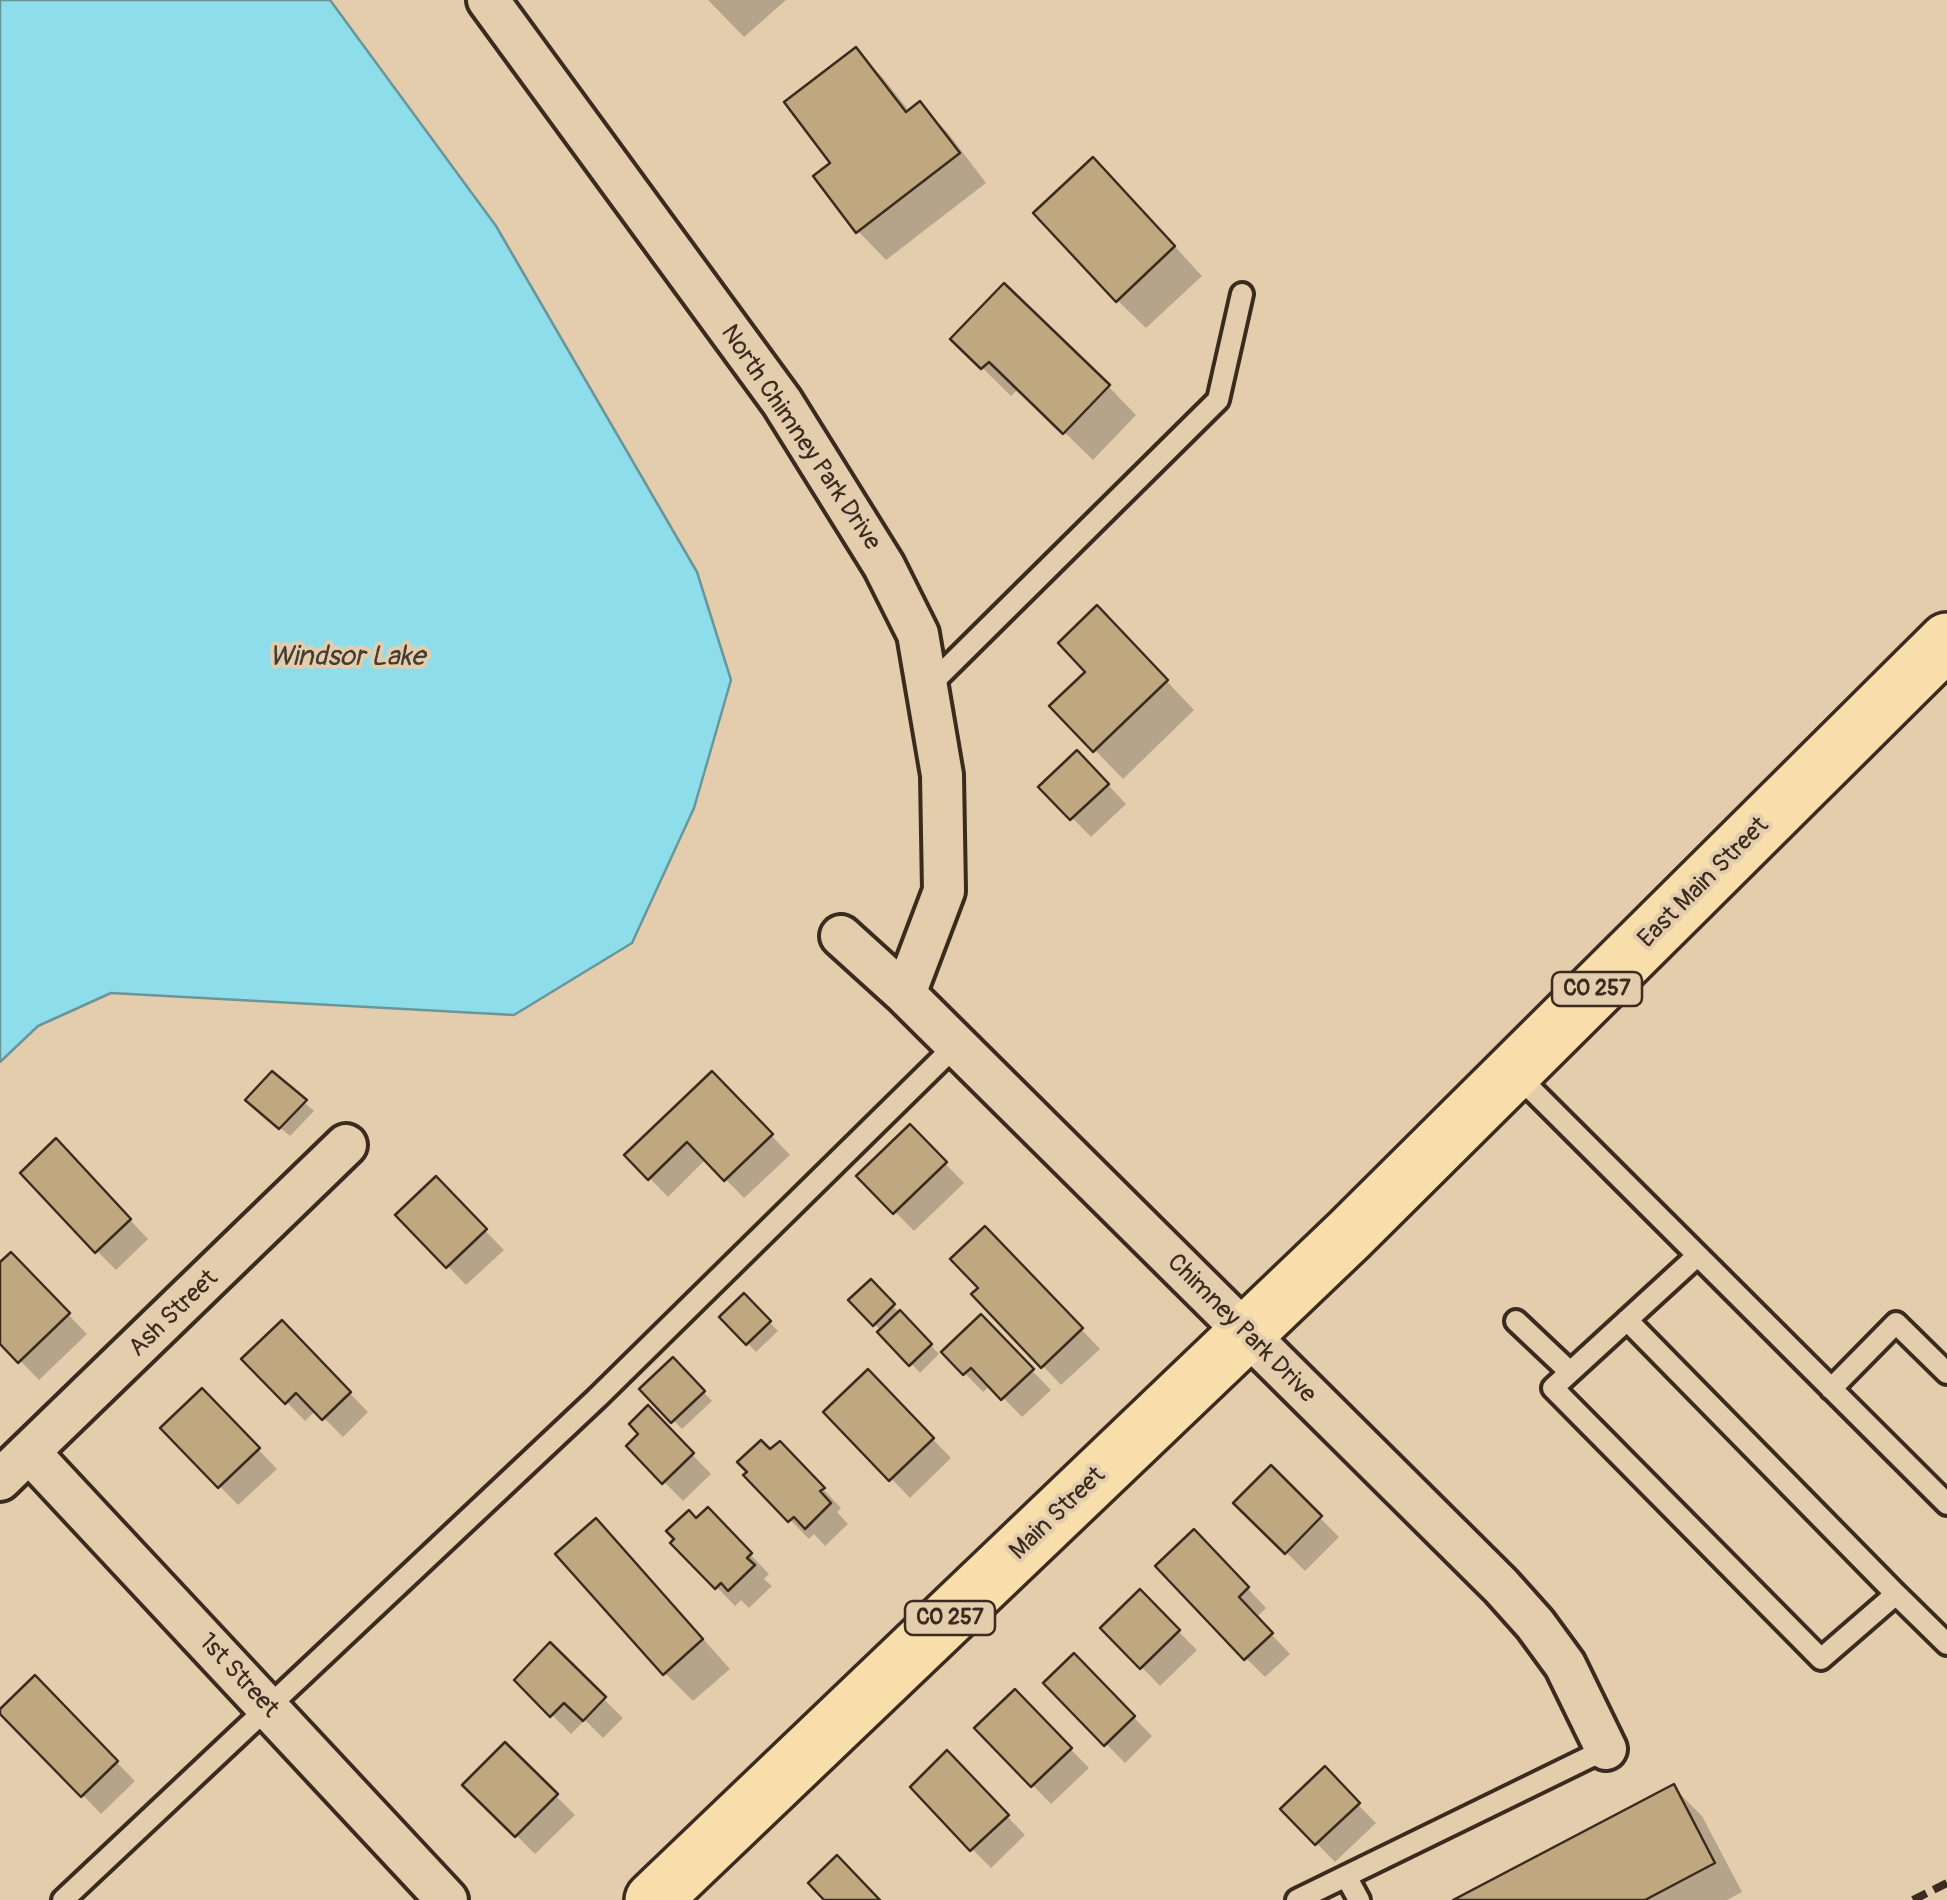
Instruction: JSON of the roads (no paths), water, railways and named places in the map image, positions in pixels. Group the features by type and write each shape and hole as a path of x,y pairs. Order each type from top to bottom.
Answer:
{"main road":[{"name":"East Main Street","path":"1246,1335 1947,640"},
{"name":"Main Street","path":"653,1900 1246,1335"}],"street":[{"name":"North Chimney Park Drive","path":"488,0 782,402 884,566 918,634 942,775 944,891 905,994"},
{"name":"Chimney Park Drive","path":"841,936 905,994 1501,1586 1565,1665 1606,1749"},
{"name":"Ash Street","path":"0,1480 346,1146"},
{"name":"1st Street","path":"30,1452 447,1900"}],"lane":[{"path":"929,686 1218,400 1242,294"},
{"path":"63,1900 596,1398 956,1045"},
{"path":"1514,1072 1947,1504"},
{"path":"1697,1256 1553,1388 1821,1660 1896,1594"},
{"path":"1627,1320 1947,1644"},
{"path":"1516,1321 1570,1372"},
{"path":"1831,1390 1896,1322 1947,1373"},
{"path":"1297,1900 1606,1749"},
{"path":"1346,1876 1359,1900"}],"water":[{"name":"Windsor Lake","path":"0,0 330,0 496,226 697,572 731,680 694,808 632,943 514,1015 111,993 38,1026 0,1062"}],"railway":[{"path":"1913,1900 1947,1883"}]}
